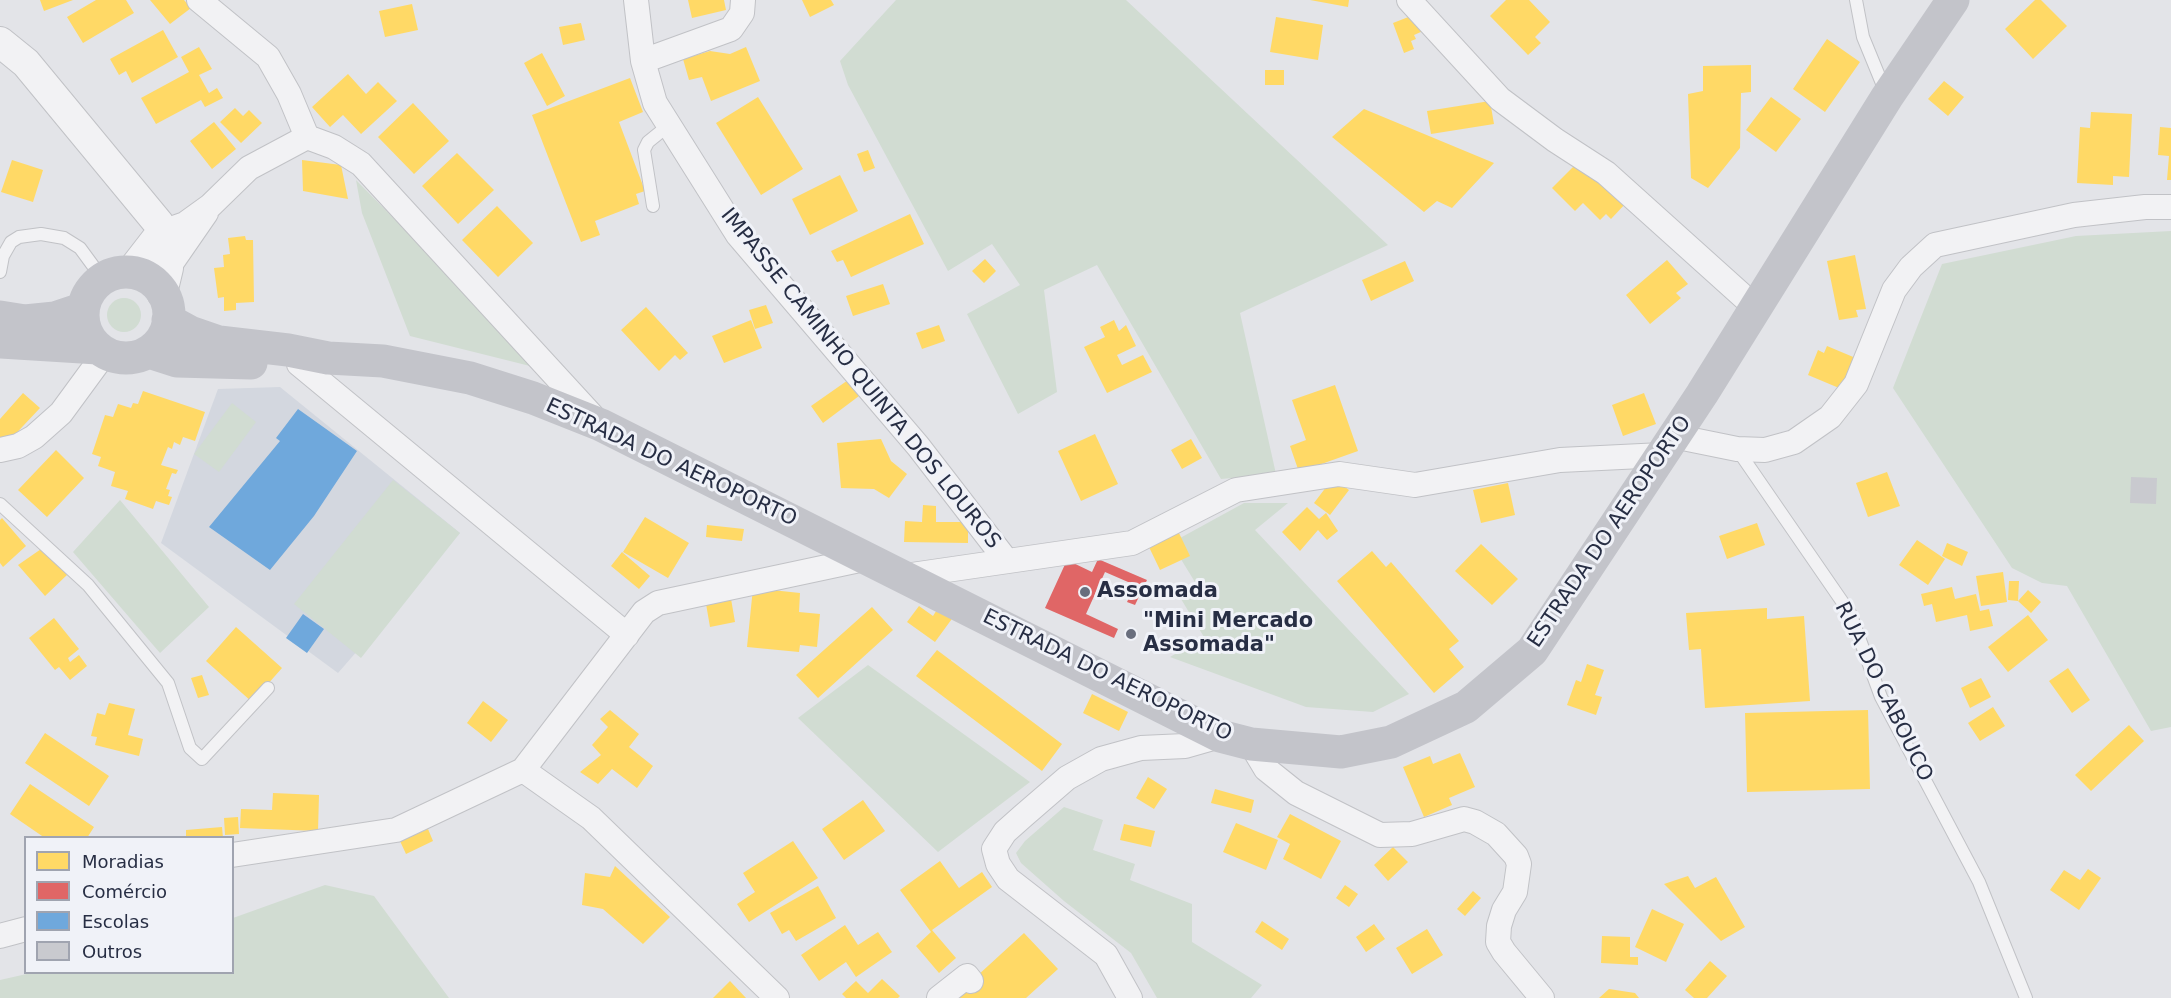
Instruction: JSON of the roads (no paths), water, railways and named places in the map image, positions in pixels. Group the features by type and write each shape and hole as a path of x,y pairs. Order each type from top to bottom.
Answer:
{"main road":[{"name":"ESTRADA DO AEROPORTO","path":"149,352 177,361 383,361 470,378 533,398 601,425 1220,736 1251,744 1341,752 1391,742 1466,707 1532,651 1668,446 1887,97 1953,0"},
{"path":"0,342 101,351 127,358 149,352 162,338 166,294 144,275 117,275 89,291 82,309 85,330 101,351"},
{"name":"ESTRADA DO AEROPORTO","path":"166,294 190,332 219,342 288,350 313,361"},
{"path":"0,317 25,321 55,318 82,309"}],"street":[{"path":"199,0 268,57 290,94 307,137 334,147 361,164 601,425"},
{"name":"IMPASSE CAMINHO QUINTA DOS LOUROS","path":"636,0 643,61 655,103 738,235 918,446 1006,560"},
{"path":"643,61 731,29 742,13 743,0"},
{"path":"1409,0 1500,99 1555,140 1605,173 1755,307"},
{"path":"0,42 26,63 118,171 159,224 162,232 166,294"},
{"path":"117,275 162,232 185,224 210,206 249,168 307,137"},
{"path":"166,294 210,206"},
{"path":"905,576 1132,543 1236,490 1316,477 1339,474 1415,485 1560,460 1668,446 1765,450 1794,442 1830,417 1856,384 1894,290 1911,267 1935,245 2074,215 2145,207 2171,207"},
{"path":"0,450 18,446 34,437 61,413 101,351"},
{"path":"313,361 627,634"},
{"path":"234,855 396,830 523,770 644,612 658,603 868,558"},
{"path":"1130,998 1106,956 1008,879 998,864 994,849 1005,832 1067,778 1101,759 1141,748 1185,746 1220,736"},
{"path":"1251,744 1266,769 1296,793 1380,835 1412,834 1464,819 1475,822 1496,834 1516,856 1519,864 1515,892 1504,910 1499,926 1498,942 1542,998"},
{"path":"523,770 591,818 777,998"},
{"path":"0,936 24,930"},
{"path":"939,998 966,976 971,981"}],"lane":[{"path":"1856,0 1863,37 1887,97"},
{"path":"653,206 644,150 648,141 669,125"},
{"path":"0,272 3,256 11,242 20,237 41,234 64,238 117,275"},
{"name":"RUA DO CABOUCO","path":"1737,449 1850,613 1881,697 1979,882 2026,998"},
{"path":"0,504 88,585 168,683 190,748 202,759 268,688"}],"place":[{"name":"Assomada","path":"1085,592"},
{"name":"\"Mini Mercado Assomada\"","path":"1131,634"}]}
